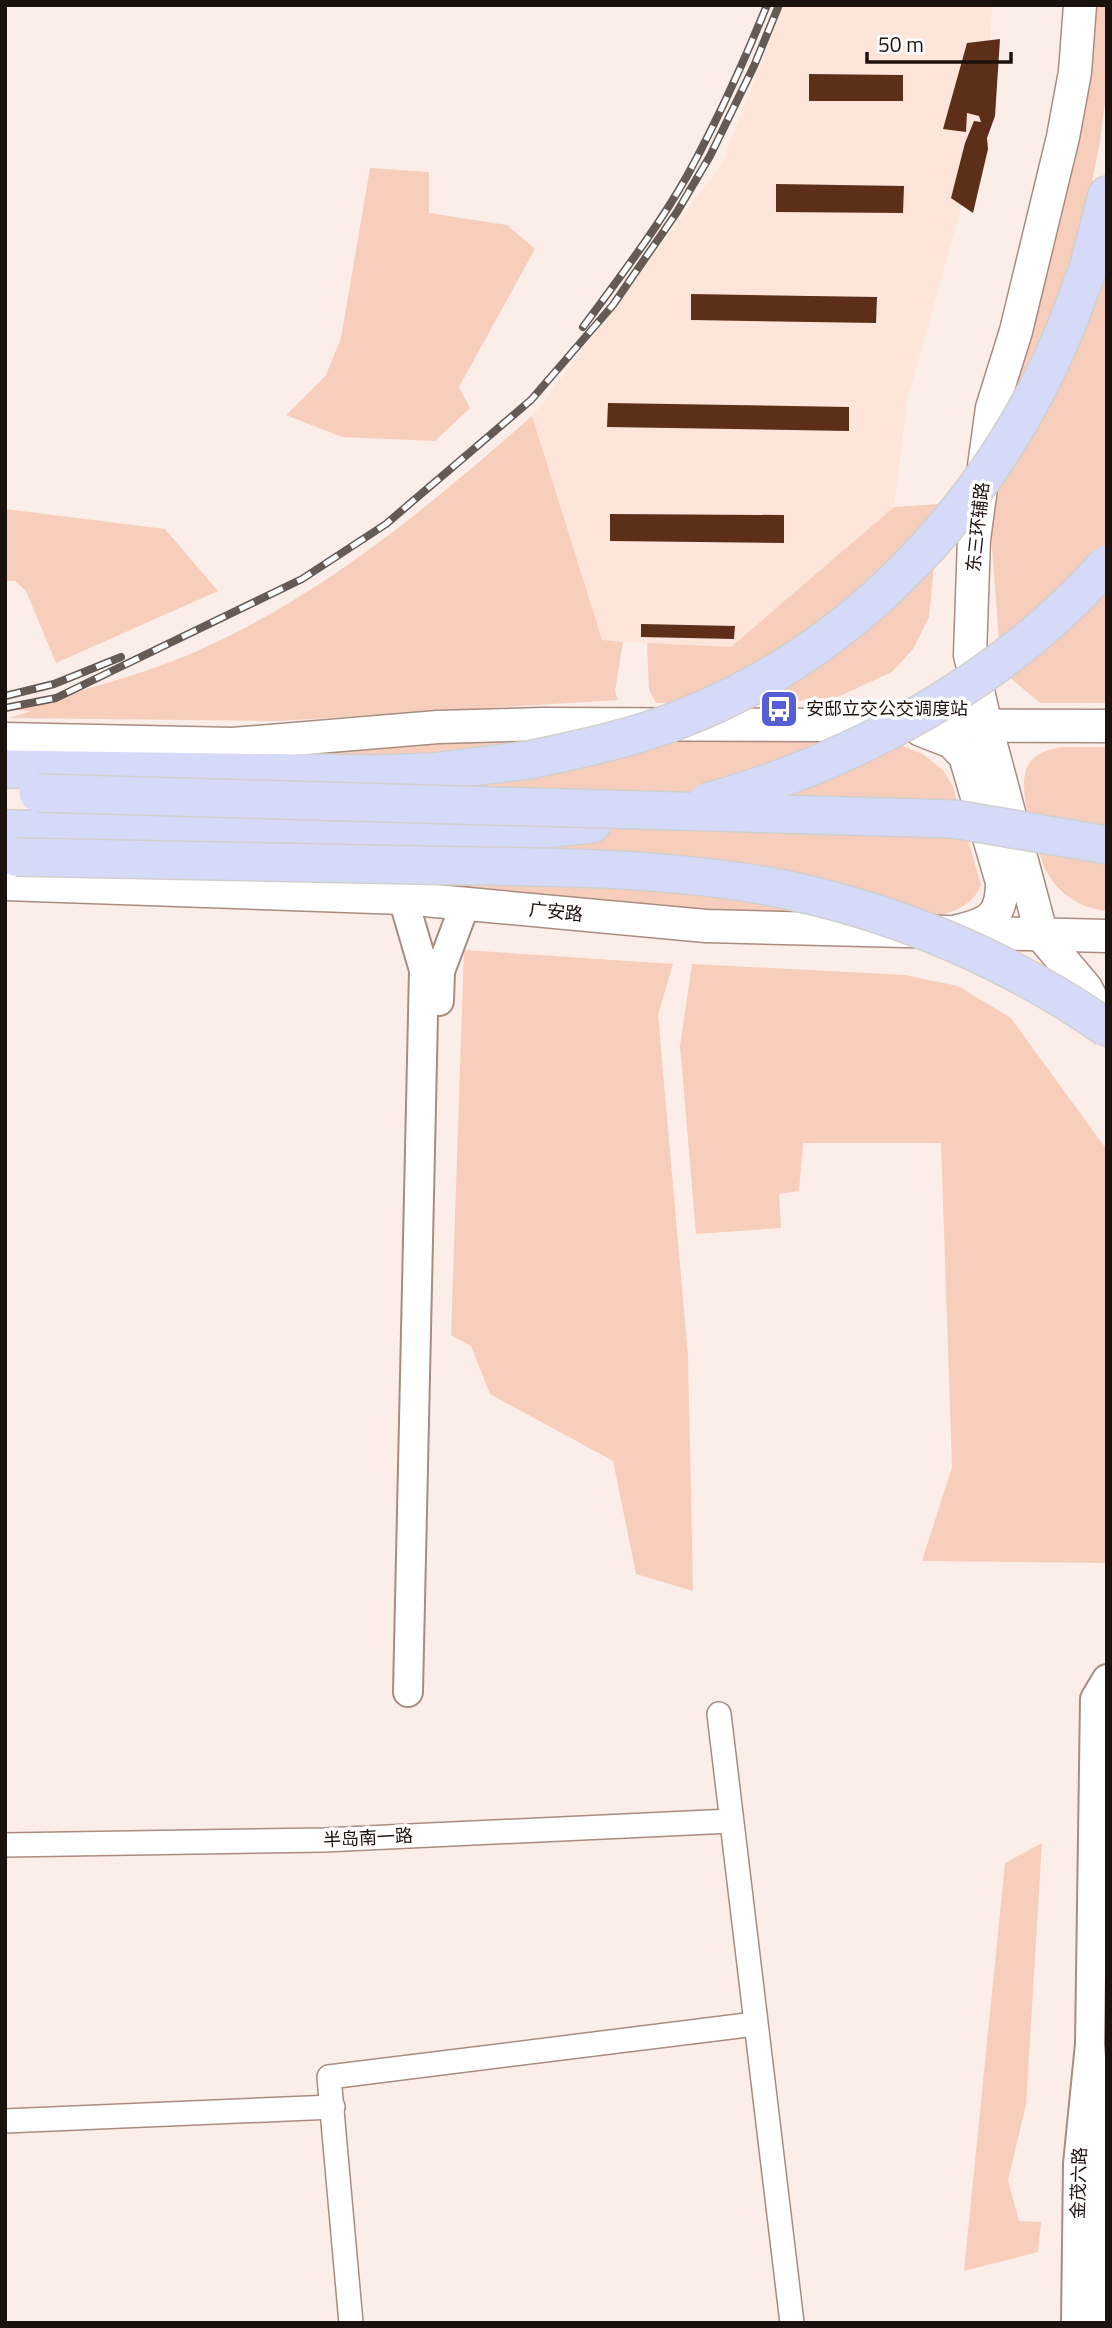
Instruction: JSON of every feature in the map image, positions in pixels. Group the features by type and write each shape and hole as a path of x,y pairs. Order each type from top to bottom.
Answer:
{"highway":[{"path":"30,785 432,772 529,760 585,748 683,718 756,683 847,623 920,556 962,508 1009,441 1048,372 1088,269 1107,195"},
{"path":"8,857 328,836 477,834 592,824 688,807 823,763 909,721 1016,647 1062,609 1107,564"},
{"path":"5,769 30,785 954,819 1107,845"},
{"path":"8,857 569,867 723,879 839,902 918,928 1044,987 1107,1029"}],"main road":[{"name":"东三环辅路","path":"1080,5 1075,72 1063,137 1016,331 992,408 974,539 970,655 986,726 1042,936 1087,988 1107,1029"},
{"path":"5,739 233,744 438,727 543,724 1107,726"},
{"path":"906,726 952,742 965,756 1002,882 1002,903 995,916 975,926 950,933"},
{"name":"广安路","path":"8,857 706,926 1107,936"}],"street":[{"path":"403,898 424,970 415,1693 440,971 466,902"},
{"name":"金茂六路","path":"1076,2323 1078,2164 1090,2044 1101,1689"},
{"path":"719,1714 792,2323"},
{"name":"半岛南一路","path":"5,1845 324,1840 731,1821"},
{"path":"351,2323 329,2077 755,2024"},
{"name":"金茂六路","path":"1090,2044 1099,2165 1095,2323"},
{"path":"5,2121 333,2107"}],"shaded area":[{"path":"784,5 992,5 986,119 907,401 894,507 731,647 602,641 526,425 722,163"},
{"path":"1083,5 1107,5 1107,86 1100,142 1084,222 1107,241 1107,703 1040,703 1008,676 1000,653 990,522 1016,348"},
{"path":"370,168 429,172 429,213 507,225 535,249 459,387 470,408 435,441 342,437 286,415 326,375 341,338"},
{"path":"532,416 602,640 623,642 615,691 618,700 279,721 9,718 31,711 15,710 124,678 188,655 282,607 411,518"},
{"path":"940,504 929,617 913,649 892,672 831,700 656,703 649,690 647,643 731,647 894,507"},
{"path":"5,509 165,529 218,591 56,663 26,591 15,581 5,581"},
{"path":"419,736 788,738 902,746 923,754 943,770 953,787 981,885 973,898 962,907 947,913 931,917 866,919 5,876 5,809 32,809 33,750"},
{"path":"1060,747 1107,747 1107,911 1087,907 1062,892 1044,867 1032,828 1025,797 1026,771 1037,755"},
{"path":"464,950 673,964 658,1015 688,1356 693,1591 636,1574 613,1461 490,1394 471,1346 451,1335"},
{"path":"692,964 905,975 958,986 1011,1018 1107,1150 1107,1563 922,1561 952,1467 941,1143 803,1143 799,1191 779,1194 781,1228 696,1234 680,1046"},
{"path":"1042,1843 1026,2105 1008,2180 1019,2221 1041,2222 1038,2252 964,2271 1005,1863"}],"building":[{"path":"1000,39 995,116 987,138 988,149 973,213 951,198 965,143 974,121 981,122 979,116 967,113 966,132 943,129 967,43"},
{"path":"809,74 903,75 903,101 809,101"},
{"path":"776,184 904,186 903,213 776,212"},
{"path":"691,294 877,297 876,323 691,320"},
{"path":"608,403 849,407 849,431 607,427"},
{"path":"610,514 784,515 784,543 610,541"},
{"path":"641,624 735,626 734,639 641,637"}],"railway":[{"path":"583,327 650,234 687,176 729,92 767,5"},
{"path":"5,708 56,698 302,579 386,524 531,400 613,305 677,212 710,156 754,66 779,5"},
{"path":"5,696 54,684 121,657"}],"place":[{"name":"安邸立交公交调度站","path":"779,709"}]}
